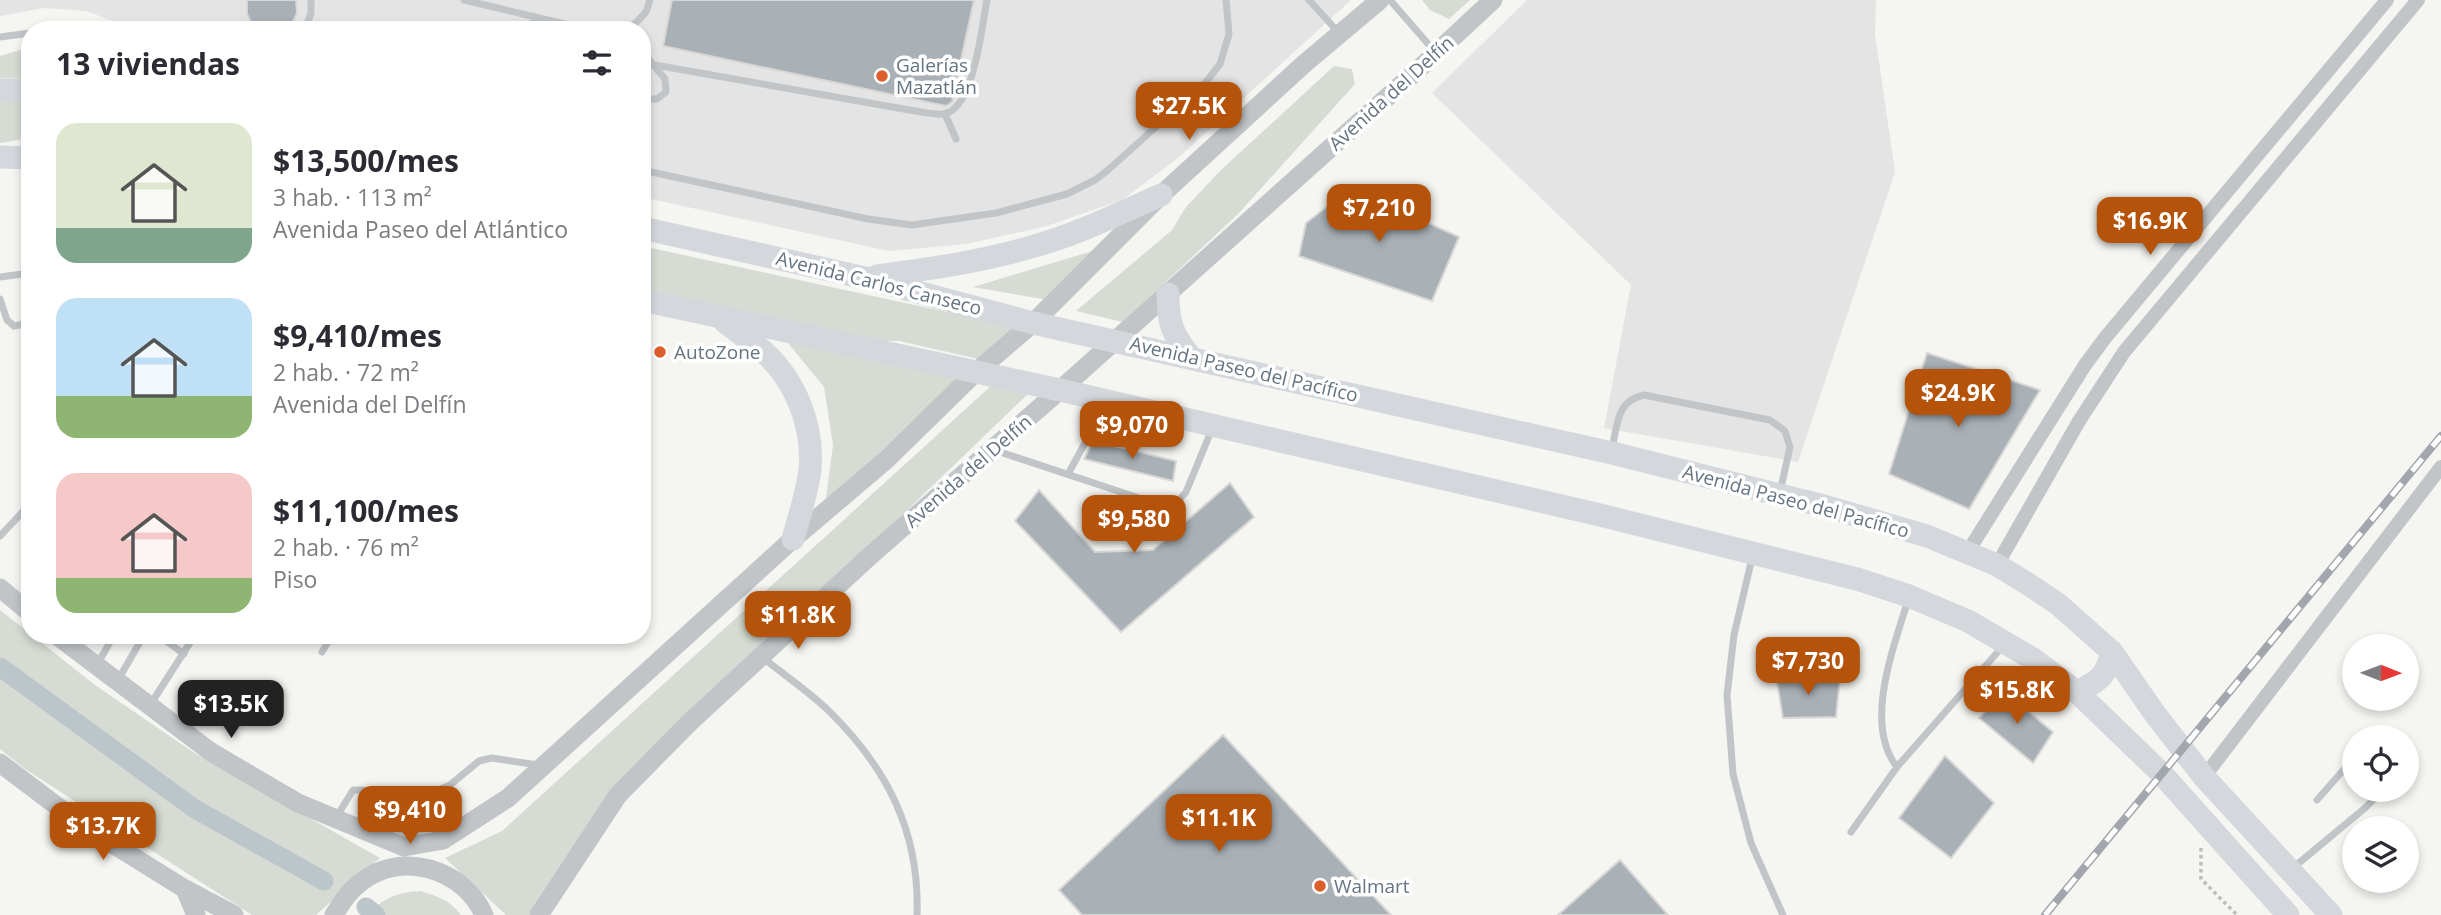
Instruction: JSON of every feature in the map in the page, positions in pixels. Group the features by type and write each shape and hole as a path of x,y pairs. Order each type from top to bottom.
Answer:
{"main road":[{"path":"0,90 21,91"},
{"path":"0,158 21,158"},
{"path":"865,278 970,263 1033,247 1088,228 1161,195"},
{"name":"Avenida Carlos Canseco","path":"651,230 865,278 1033,323 1115,339"},
{"path":"1168,294 1168,314 1175,338 1190,356"},
{"path":"651,302 1060,390 1596,514 1857,579 1909,596 1968,621 2033,659 2077,692 2167,780 2288,915"},
{"path":"719,318 764,352 780,370 803,410 808,425 810,470 793,539"},
{"name":"Avenida Paseo del Pacífico","path":"1115,339 1612,453 1780,495 1927,536 1997,565 2058,604 2112,652 2155,714 2204,777 2331,915"},
{"path":"2077,692 2101,678 2108,669 2112,652"}],"street":[{"path":"334,915 345,897 362,880 443,840 508,798 793,539 886,460 976,372 1033,323 1161,195 1304,64 1380,0"},
{"name":"Avenida del Delfín","path":"539,915 618,795 690,722 871,555 1168,294 1493,0"},
{"path":"1967,553 2085,365 2105,338 2387,0"},
{"path":"1997,565 2079,421 2124,352 2418,0"},
{"path":"2325,74 2343,89"},
{"path":"2204,777 2441,467"},
{"path":"0,588 21,606"},
{"path":"68,644 211,751 298,803 336,818 449,876 466,889 484,915"},
{"path":"0,763 82,825 185,889 234,915"},
{"path":"185,889 196,915"}],"lane":[{"path":"308,21 312,13 311,0"},
{"path":"464,0 549,21"},
{"path":"638,21 646,12 650,0"},
{"path":"655,65 945,114 960,104 969,88 987,0"},
{"path":"651,172 868,219 912,225 996,213 1067,194 1108,170 1206,82 1220,64 1229,34 1226,0"},
{"path":"1309,0 1340,34"},
{"path":"1390,0 1436,53"},
{"path":"532,21 533,16"},
{"path":"0,37 21,34"},
{"path":"651,61 665,79 666,92 657,99 651,99"},
{"path":"945,114 956,139"},
{"path":"0,277 21,274"},
{"path":"0,299 7,320 14,326 21,325"},
{"path":"1612,453 1622,408 1631,398 1644,395 1770,420 1785,431 1790,447 1780,495"},
{"path":"1068,474 1108,401"},
{"path":"993,449 1160,505 1176,503 1186,492 1214,426"},
{"path":"0,536 21,514"},
{"path":"1754,554 1734,635 1727,695 1733,774 1751,843 1783,915"},
{"path":"1897,767 1883,741 1882,706 1891,658 1909,596"},
{"path":"1852,832 1897,767 2006,643"},
{"path":"96,666 109,644"},
{"path":"117,681 140,644"},
{"path":"170,644 184,654"},
{"path":"149,706 190,644"},
{"path":"322,652 327,644"},
{"path":"762,657 827,709 861,746 887,782 906,828 918,887 917,915"},
{"path":"336,818 353,790 396,799 428,794 450,785 478,761 492,758 542,766"},
{"path":"2317,800 2342,772"},
{"path":"2290,870 2371,802"}],"shaded area":[{"name":"Galerías Mazatlán","path":"0,0 1351,0 1178,158 1122,200 1047,226 966,244 889,251 651,199 651,21 112,21 86,11 44,8 0,16"},
{"path":"1422,0 1470,0 1449,19 1430,10"},
{"path":"1527,0 1876,0 1875,34 1895,172 1798,462 1604,428 1631,285 1432,93"},
{"path":"21,50 21,79 0,78 0,56"},
{"path":"1334,66 1352,69 1355,84 1238,214 1123,322 1076,311 1172,230 1186,207 1221,170"},
{"path":"21,99 21,140 0,143 0,100"},
{"path":"651,248 1016,327 983,360 899,341 876,341 651,293"},
{"path":"1099,249 1048,300 973,287"},
{"path":"788,343 961,375 825,505 833,445 824,387"},
{"path":"992,385 1029,393 614,792 529,915 506,915 445,858 502,831"},
{"path":"0,610 21,627 21,644 43,644 95,685 193,752 380,858 316,915 252,915 25,769 0,749"},
{"path":"421,891 448,903 461,915 367,915 391,897"}],"building":[{"path":"247,0 296,0 297,13 293,21 250,21"},
{"name":"Galerías Mazatlán","path":"672,0 974,0 952,102 946,106 663,46"},
{"path":"1351,188 1459,237 1432,301 1299,256 1306,223"},
{"path":"1927,353 2040,390 1969,509 1889,474"},
{"path":"1093,441 1176,461 1173,481 1084,459"},
{"path":"1230,483 1254,517 1121,632 1015,521 1039,490 1095,552 1153,550"},
{"path":"1776,676 1840,678 1836,717 1783,718"},
{"path":"2004,691 2053,732 2033,763 1979,718"},
{"path":"1223,735 1391,915 1082,915 1059,890"},
{"path":"1945,756 1994,803 1951,858 1899,818"},
{"path":"1620,860 1668,915 1558,915"}],"waterway":[{"path":"0,667 195,809 324,881"},
{"path":"366,907 376,915"}],"railway":[{"path":"2045,915 2441,436"}],"place":[{"name":"Galerías Mazatlán","path":"882,76"},
{"name":"AutoZone","path":"660,352"},
{"name":"Walmart","path":"1320,886"}]}
